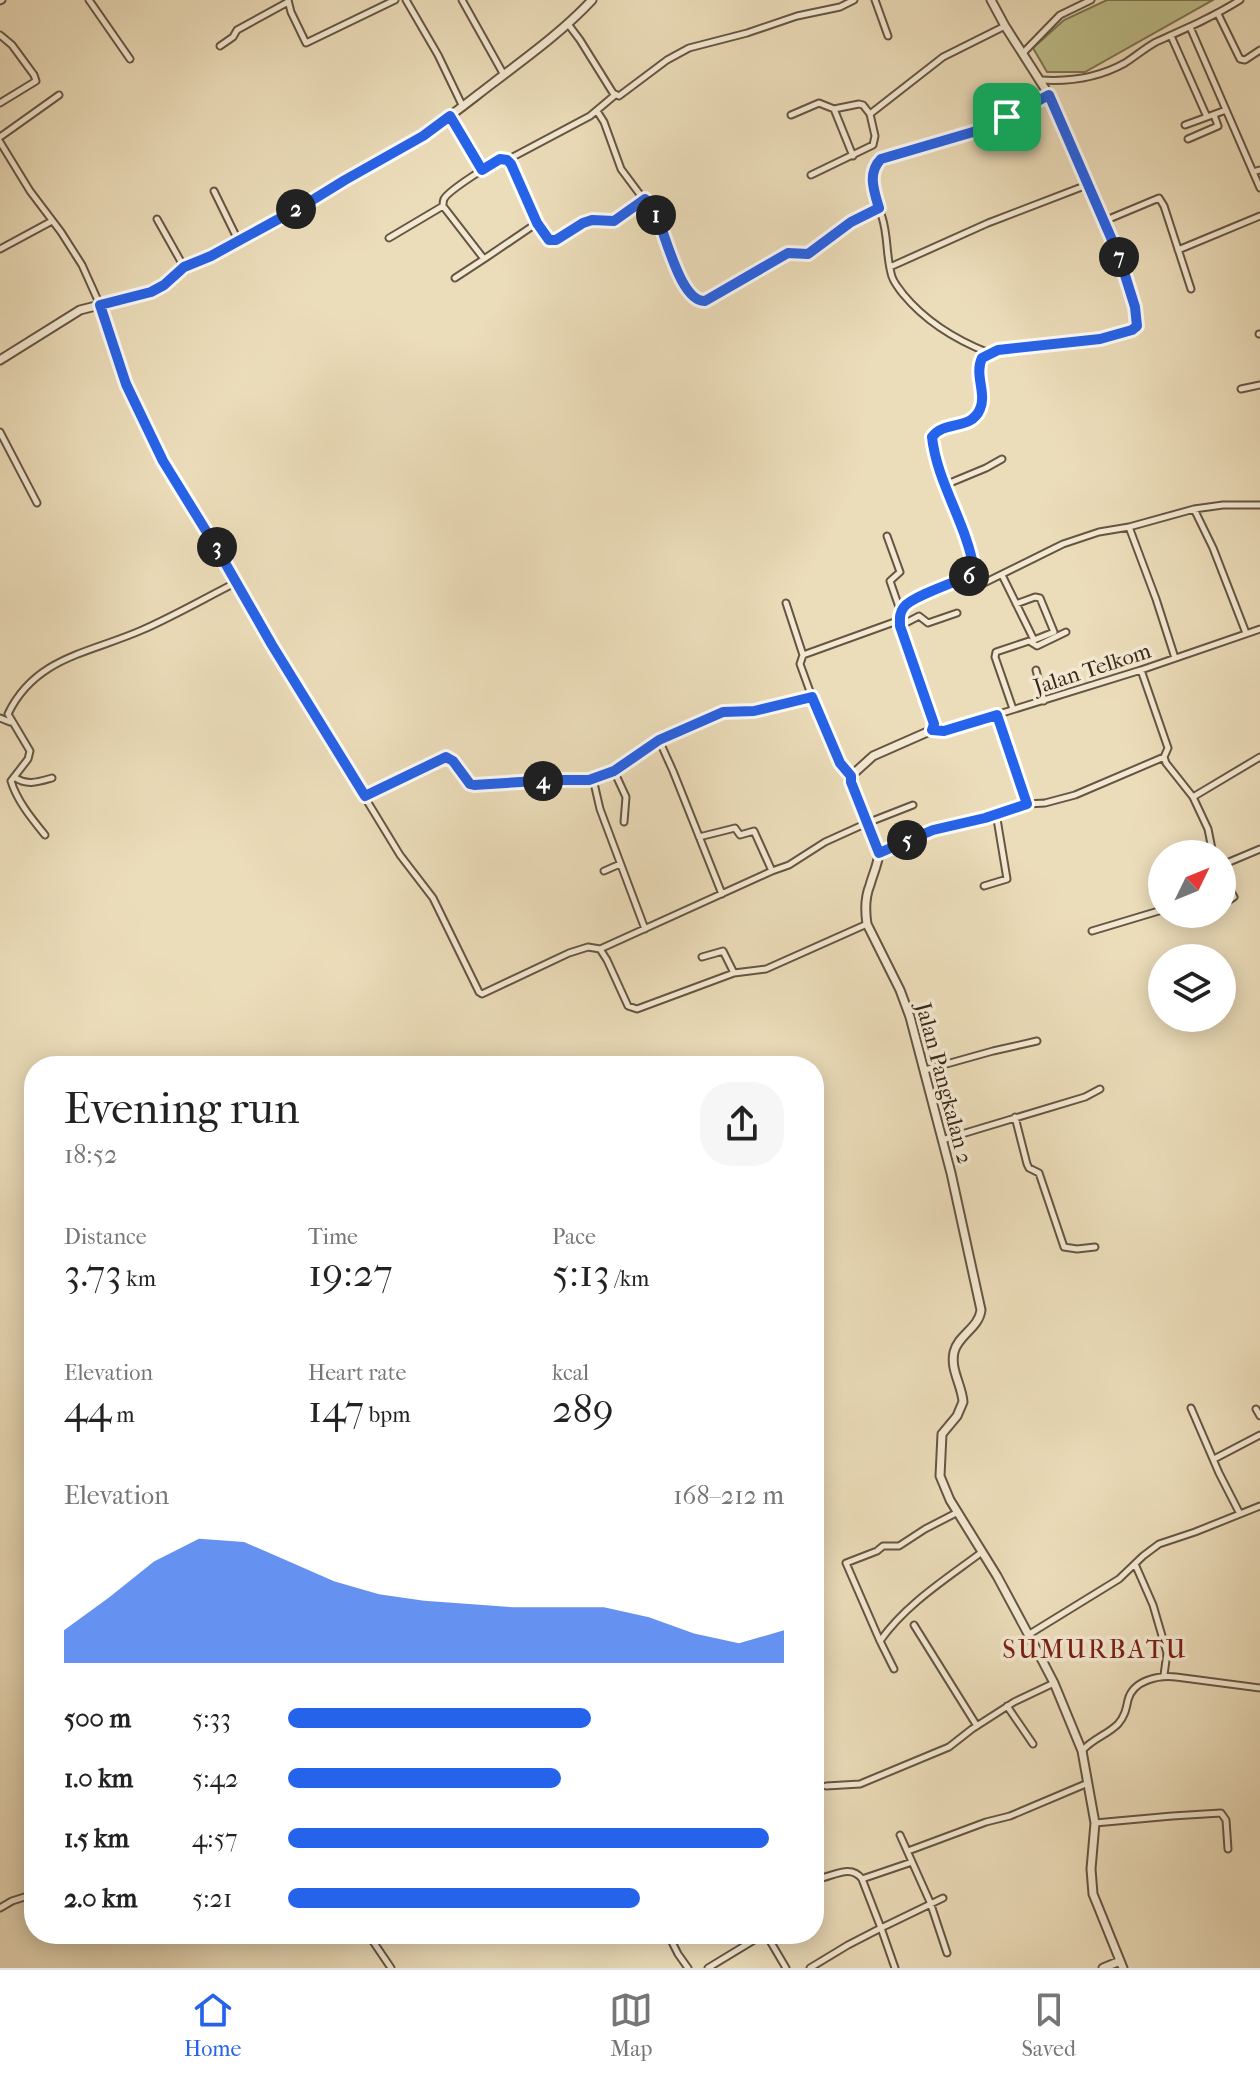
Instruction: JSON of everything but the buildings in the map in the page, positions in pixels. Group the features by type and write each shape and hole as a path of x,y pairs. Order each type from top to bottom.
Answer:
{"street":[{"path":"89,0 130,59"},
{"path":"220,46 237,30 288,1 306,43 395,0"},
{"path":"462,0 504,75"},
{"path":"0,360 80,310 151,292 184,267 211,256 403,148 504,75 568,24 592,0"},
{"path":"389,238 443,206 445,197 482,170 500,159 507,160 597,111 615,95 622,95 667,60 689,48 797,16 840,7 854,0"},
{"path":"875,0 888,36"},
{"path":"851,776 873,756 932,730 934,724 900,623 903,609 910,601 969,576 974,570 936,458 932,437 935,432 966,423 977,415 982,402 979,365 982,358 989,353 1010,349 1100,339 1137,326 1119,256 1049,95 991,0"},
{"path":"1023,53 1060,15 1091,0"},
{"path":"1039,80 1077,80 1101,73 1240,0"},
{"path":"408,1 463,107"},
{"path":"1218,14 1240,59 1245,60 1260,50"},
{"path":"568,24 615,95"},
{"path":"870,114 943,57 1005,26"},
{"path":"1190,27 1257,171 1260,188"},
{"path":"0,35 12,45 36,81 0,103"},
{"path":"1171,36 1207,117"},
{"path":"59,95 0,140 3,155 82,265 100,305 126,384 163,461 400,855 433,898 479,992 482,994 569,953 588,947 600,949 789,865 817,846 913,805"},
{"path":"989,353 963,343 926,317 896,285 872,181 875,166 881,159 973,132 1049,95"},
{"path":"791,115 819,103 834,109 859,104 870,114 873,145 811,175"},
{"path":"834,109 853,156"},
{"path":"1185,125 1226,110"},
{"path":"597,111 621,169 656,216 671,260 694,298 702,302 788,253 808,254 851,222 879,208"},
{"path":"1188,139 1218,126 1214,115"},
{"path":"450,116 482,170"},
{"path":"507,160 537,223 551,241 592,220 614,221 645,199"},
{"path":"890,267 988,223 1087,185"},
{"path":"214,191 238,240"},
{"path":"1103,222 1159,198 1191,289"},
{"path":"443,206 484,259"},
{"path":"1178,250 1260,216"},
{"path":"157,219 184,267"},
{"path":"0,249 52,221"},
{"path":"455,278 537,223"},
{"path":"1241,389 1260,385"},
{"path":"0,432 37,503"},
{"path":"945,485 1002,459"},
{"path":"969,576 980,585 1063,544 1099,532 1194,509 1260,505"},
{"path":"1194,509 1213,548 1246,633"},
{"path":"1129,527 1175,658"},
{"path":"887,536 900,572 890,581 899,607 903,609"},
{"path":"1002,575 1016,604 1034,640 1054,632 1040,598 1016,604"},
{"path":"45,835 11,785 30,751 8,714 32,679 87,650 141,631 237,582"},
{"path":"786,603 803,655 800,664 812,697 840,763 851,776 879,853 933,830 1027,804 1075,795 1164,757"},
{"path":"803,655 919,616 928,623 957,613"},
{"name":"Jalan Telkom","path":"932,730 944,731 1044,701 1260,629"},
{"path":"1013,709 996,652 1029,641 1037,646 1066,632"},
{"path":"1036,670 1044,701"},
{"path":"1141,670 1168,748 1164,757 1166,763 1193,797 1210,840"},
{"path":"365,796 446,757 474,785 589,780 614,771 659,740 723,712 754,711 812,697"},
{"path":"997,715 1027,804"},
{"path":"0,718 11,723"},
{"path":"659,740 722,894"},
{"path":"1193,797 1260,757"},
{"path":"614,771 626,797 624,822"},
{"path":"14,777 29,783 52,778"},
{"path":"594,783 600,809 645,929"},
{"path":"984,886 1007,879 996,813"},
{"path":"699,837 735,828 740,835 754,831 772,871"},
{"path":"1236,859 1260,849"},
{"name":"Jalan Pangkalan 2","path":"879,853 868,888 867,924 910,1017 962,1220 981,1310 980,1317 956,1345 953,1359 963,1396 962,1405 942,1434 940,1447 940,1476 958,1512"},
{"path":"604,871 620,864"},
{"path":"1092,931 1148,914"},
{"path":"600,949 628,1006 637,1009 734,973 766,969 867,924"},
{"path":"702,957 723,951 734,973"},
{"path":"925,1070 1037,1041"},
{"path":"942,1140 1085,1097 1100,1089"},
{"path":"1015,1117 1028,1167 1039,1173 1064,1247 1095,1247"},
{"path":"1191,1408 1240,1514"},
{"path":"1256,1409 1260,1416"},
{"path":"1214,1459 1260,1435"},
{"path":"1028,1635 1119,1579 1159,1544 1260,1506"},
{"path":"894,1669 846,1563 883,1546 899,1546 958,1512 983,1551 1054,1683 1082,1751 1095,1823 1091,1869 1093,1894 1122,1964 1103,1968"},
{"path":"880,1641 912,1604 983,1551"},
{"path":"1135,1564 1153,1605 1167,1653 1164,1675"},
{"path":"914,1625 977,1726"},
{"path":"1082,1751 1120,1722 1128,1710 1128,1698 1135,1688 1150,1679 1164,1675 1260,1688"},
{"path":"826,1786 860,1784 949,1747 1007,1706 1054,1683"},
{"path":"1007,1706 1033,1744"},
{"path":"908,1851 1010,1816 1088,1783"},
{"path":"1095,1823 1221,1813 1226,1820 1228,1849"},
{"path":"900,1835 930,1902 947,1953"},
{"path":"862,1879 912,1862"},
{"path":"824,1878 855,1871 862,1879 895,1968"},
{"path":"0,1908 24,1897"},
{"path":"810,1968 930,1902 943,1898"},
{"path":"375,1944 391,1968"},
{"path":"674,1944 688,1968"},
{"path":"708,1968 748,1944"},
{"path":"771,1944 786,1968"}],"green space":[{"path":"1107,0 1213,0 1085,72 1047,72 1033,48 1064,20"}],"district":[{"name":"SUMURBATU","path":"1095,1649"}],"route":[{"path":"1049,95 1119,256 1137,319 1137,326 1132,330 1100,339 998,350 986,355 979,365 982,402 977,415 966,423 935,432 932,437 936,458 974,570 969,576 910,601 901,611 900,626 934,724 932,730 944,731 997,715 1027,804 933,830 879,853 851,776 840,763 812,697 754,711 723,712 659,740 614,771 589,780 474,785 446,757 365,796 163,461 126,384 100,305 136,297 164,285 192,262 211,256 306,204 423,136 450,116 482,170 500,159 511,164 537,223 551,241 592,220 614,221 645,199 656,216 671,260 681,277 694,298 705,301 788,253 808,254 851,222 879,208 872,181 875,166 881,159 973,132 1007,117 1049,95"}]}
